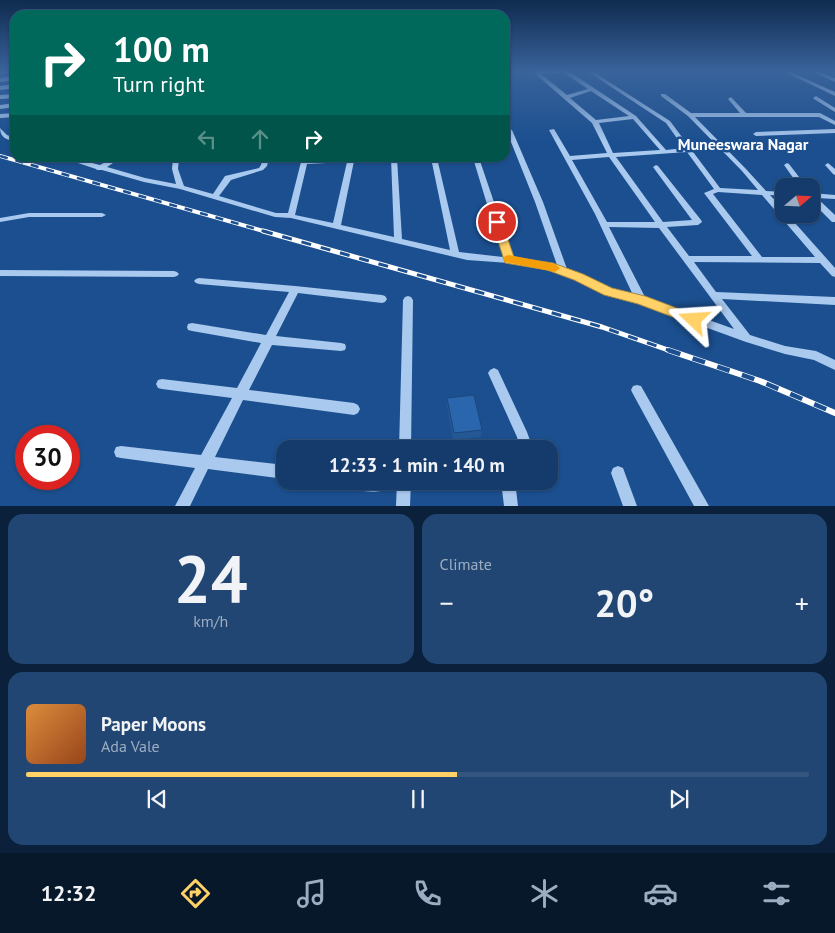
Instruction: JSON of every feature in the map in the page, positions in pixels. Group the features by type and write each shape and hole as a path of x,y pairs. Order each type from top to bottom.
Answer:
{"street":[{"path":"563,95 595,122 611,155 746,338"},
{"path":"566,97 574,95"},
{"path":"600,95 634,117 664,151"},
{"path":"627,95 668,122 718,190"},
{"path":"663,95 690,114 764,193 835,274"},
{"path":"816,98 835,110"},
{"path":"731,99 745,116"},
{"path":"690,114 820,116 835,123"},
{"path":"595,122 634,117"},
{"path":"0,130 5,136 10,138"},
{"path":"552,130 604,224 641,300"},
{"path":"756,134 835,131"},
{"path":"510,132 539,202 563,271"},
{"path":"568,158 689,150"},
{"path":"79,162 181,187 276,215 291,216 467,257 510,260 549,266 609,292 641,300 746,338 785,350 816,356 835,357"},
{"path":"99,168 110,162"},
{"path":"176,162 175,169 181,187"},
{"path":"215,197 228,178 261,169 265,162"},
{"path":"291,216 304,162"},
{"path":"336,227 349,162"},
{"path":"394,162 398,242"},
{"path":"435,162 455,254"},
{"path":"477,162 510,260"},
{"path":"786,165 797,178"},
{"path":"828,165 835,172"},
{"path":"604,224 661,224 698,221 656,167"},
{"path":"759,259 708,193 718,190 775,194"},
{"path":"820,196 835,197"},
{"path":"820,205 835,220"},
{"path":"0,220 30,215 102,215"},
{"path":"688,260 823,260"},
{"path":"0,273 174,274"},
{"path":"199,281 382,299"},
{"path":"182,506 295,289"},
{"path":"715,295 835,301"},
{"path":"405,440 408,300"},
{"path":"192,327 269,340 341,348"},
{"path":"816,356 835,365"},
{"path":"494,374 525,440"},
{"path":"162,384 354,409"},
{"path":"637,390 702,506"},
{"path":"121,452 276,471"},
{"path":"618,473 630,506"},
{"path":"403,506 404,490"},
{"path":"509,490 511,506"}],"building":[{"path":"474,395 482,430 454,433 447,398"}],"railway":[{"path":"0,156 10,159"},
{"path":"21,162 267,232"},
{"path":"263,231 602,327 671,351"},
{"path":"668,350 760,381 835,413"}],"slow traffic":[{"path":"509,259 555,268"}],"district":[{"name":"Muneeswara Nagar","path":"743,144"}],"route":[{"path":"497,222 510,260 549,266 609,292 641,300 694,320"}]}
